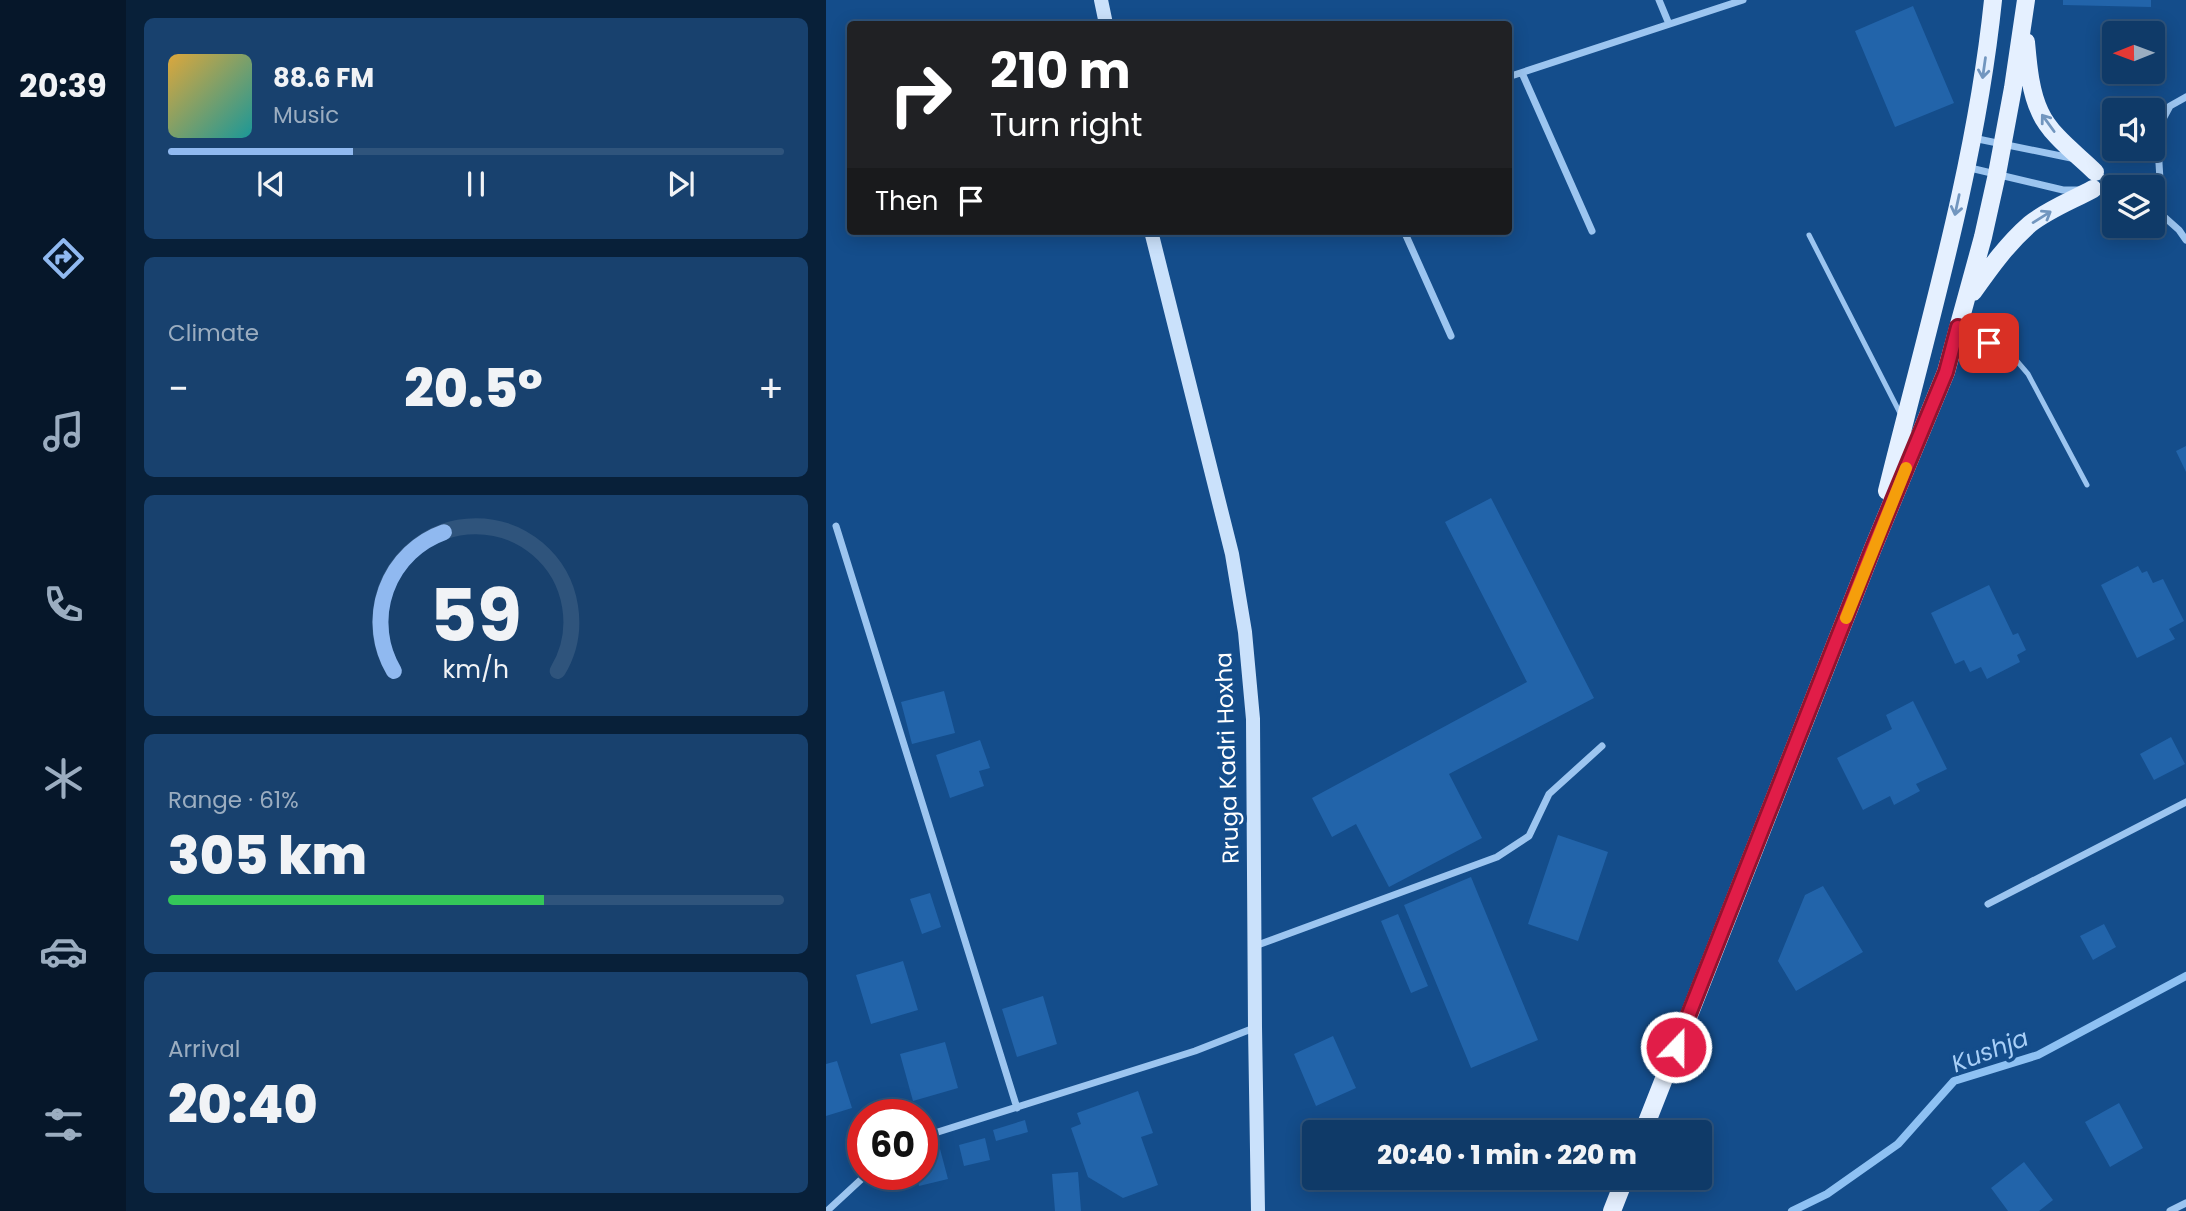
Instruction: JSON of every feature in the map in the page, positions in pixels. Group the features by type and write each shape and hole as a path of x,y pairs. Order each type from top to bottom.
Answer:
{"main road":[{"path":"1101,0 1105,21"},
{"path":"1873,548 1966,167 1982,86 1993,0"},
{"path":"1648,1120 1873,548 1946,372 1997,174 2025,6"},
{"path":"1965,303 2005,248 2031,224 2094,180 2040,112 2032,87 2025,6"},
{"name":"Rruga Kadri Hoxha","path":"1152,235 1232,554 1245,632 1253,719 1258,1211"},
{"path":"1612,1211 1620,1190"}],"street":[{"path":"1660,0 1669,24"},
{"path":"1512,77 1743,0"},
{"path":"1522,73 1592,231"},
{"path":"2160,175 2157,130 2170,106 2186,97"},
{"path":"1972,138 2070,157 2094,180 2102,182"},
{"path":"1966,167 2063,190 2094,180 2102,182"},
{"path":"2165,216 2186,240"},
{"path":"1406,235 1451,336"},
{"path":"836,526 1017,1108"},
{"path":"1254,946 1497,857 1529,836 1549,794 1602,746"},
{"path":"1988,904 2186,802"},
{"path":"938,1132 1195,1051 1255,1027"},
{"path":"827,1211 850,1190"},
{"path":"2170,1211 2186,1203"}],"lane":[{"path":"1809,235 1904,421"},
{"path":"1958,327 2010,353 2028,374 2087,485"}],"building":[{"path":"2063,0 2151,0 2151,7 2063,5"},
{"path":"1913,6 1954,103 1895,127 1855,31"},
{"path":"2186,446 2186,472 2176,451"},
{"path":"1491,498 1594,698 1449,774 1482,838 1389,887 1356,824 1332,837 1312,798 1527,682 1445,522"},
{"path":"2138,566 2142,573 2147,571 2153,583 2163,579 2184,621 2169,629 2175,639 2137,658 2101,585"},
{"path":"1989,585 2013,635 2018,633 2026,650 2017,655 2020,662 1987,679 1981,667 1970,672 1964,660 1955,664 1931,613"},
{"path":"944,691 955,733 912,744 901,702"},
{"path":"1913,701 1947,769 1916,784 1920,791 1894,805 1890,796 1863,810 1837,758 1892,729 1886,715"},
{"path":"2171,737 2185,764 2154,780 2140,754"},
{"path":"980,740 990,768 979,771 984,786 950,798 936,755"},
{"path":"1558,835 1608,852 1578,941 1528,924"},
{"path":"1471,877 1538,1040 1471,1068 1404,905"},
{"path":"1823,886 1863,952 1796,991 1778,961 1805,895"},
{"path":"930,893 941,927 922,934 910,899"},
{"path":"1398,914 1428,986 1411,993 1381,921"},
{"path":"2104,924 2116,947 2093,960 2080,936"},
{"path":"903,961 918,1010 871,1024 856,975"},
{"path":"1043,996 1057,1044 1017,1057 1002,1009"},
{"path":"1333,1036 1356,1088 1316,1106 1294,1054"},
{"path":"945,1042 958,1088 912,1099 900,1054"},
{"path":"837,1061 849,1099 847,1110 826,1116 826,1064"},
{"path":"1138,1091 1153,1133 1141,1137 1158,1185 1123,1198 1088,1177 1071,1128 1081,1124 1077,1113"},
{"path":"2119,1103 2143,1148 2110,1167 2085,1122"},
{"path":"1025,1120 1028,1132 996,1141 993,1130"},
{"path":"985,1138 990,1160 964,1166 959,1145"},
{"path":"938,1149 948,1179 938,1181"},
{"path":"2024,1162 2053,1200 2039,1211 2008,1211 1991,1188"},
{"path":"1078,1172 1081,1211 1055,1211 1052,1174"}],"waterway":[{"name":"Kushja","path":"1792,1211 1827,1194 1898,1144 1954,1081 2038,1055 2186,976"}],"slow traffic":[{"path":"1846,618 1906,468"}],"route":[{"path":"1676,1047 1873,548 1946,372 1958,327 1989,343"}]}
